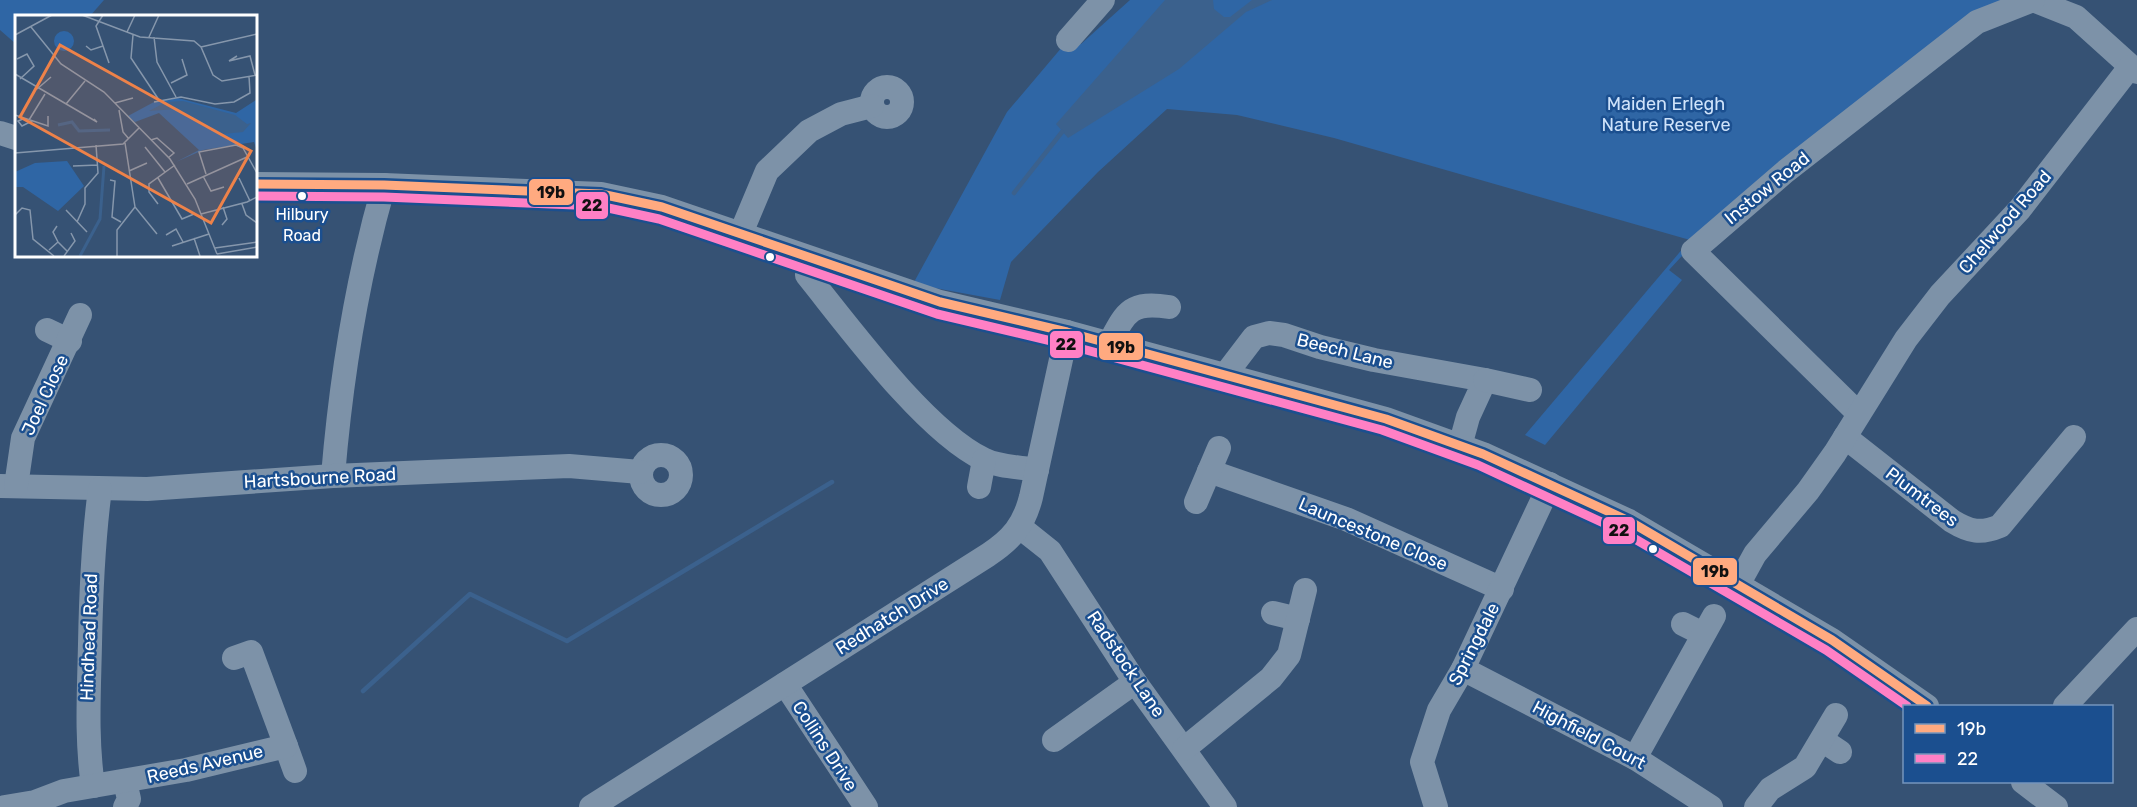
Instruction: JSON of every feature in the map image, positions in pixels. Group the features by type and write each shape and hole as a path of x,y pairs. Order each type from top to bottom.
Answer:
{"street":[{"path":"1068,40 1103,0"},
{"name":"Instow Road","path":"1858,413 1693,251 1786,171 1977,22 2033,0 2076,18 2133,70"},
{"name":"Chelwood Road","path":"1739,583 1755,554 1808,491 1906,339 1940,296 2020,209 2133,70"},
{"path":"741,233 767,171 809,131 841,114 872,106"},
{"path":"0,132 15,138"},
{"path":"256,184 384,185 601,194 662,207 933,300 1067,332 1386,419 1460,446 1629,521 1739,583 1841,646 1926,705"},
{"path":"333,476 339,409 355,317 384,185"},
{"path":"807,275 917,405 951,437 984,460 1037,470"},
{"path":"1109,344 1125,315 1146,303 1169,307"},
{"name":"Joel Close","path":"8,486 23,438 70,341 80,315"},
{"name":"Joel Close","path":"47,330 70,341"},
{"name":"Redhatch Drive","path":"591,807 1008,541 1020,527 1027,513 1067,332"},
{"name":"Beech Lane","path":"1225,375 1254,337 1269,333 1374,360 1530,390"},
{"path":"1460,446 1468,417 1485,380"},
{"name":"Plumtrees","path":"1845,436 1952,521 1964,528 1983,533 2000,526 2074,437"},
{"path":"1196,502 1219,448"},
{"path":"979,487 984,460"},
{"name":"Hartsbourne Road","path":"8,486 147,489 333,476 569,466 640,472"},
{"name":"Launcestone Close","path":"1209,471 1346,519 1502,589"},
{"name":"Springdale","path":"1436,807 1422,762 1439,710 1463,669 1550,484"},
{"name":"Hindhead Road","path":"93,786 87,747 87,697 92,558 100,489"},
{"name":"Radstock Lane","path":"1020,527 1050,551 1135,682 1225,807"},
{"path":"1184,749 1271,678 1289,655 1305,590"},
{"path":"1273,613 1298,620"},
{"path":"1635,758 1700,624"},
{"path":"2066,705 2137,629"},
{"name":"Reeds Avenue","path":"252,651 295,771"},
{"name":"Highfield Court","path":"1463,669 1635,758 1712,807"},
{"path":"1054,740 1135,682"},
{"name":"Collins Drive","path":"785,684 866,807"},
{"path":"1756,807 1770,789 1805,767 1831,746 1836,716"},
{"name":"Reeds Avenue","path":"5,807 32,804 64,791 125,782 286,746"},
{"name":"Reeds Avenue","path":"125,782 129,799 125,807"},
{"path":"2024,783 2056,807"}],"green space":[{"path":"0,0 104,0 91,15 15,15 15,43 0,30"},
{"name":"Maiden Erlegh Nature Reserve","path":"1130,0 2011,0 1694,243 1669,270 1682,280 1545,445 1525,435 1690,240 1334,138 1237,115 1167,109 1098,172 1011,262 1000,300 913,284 1007,112 1068,40 1081,44"}],"shaded area":[{"path":"1165,0 1213,0 1214,9 1224,17 1230,17 1252,0 1272,0 1246,12 1179,69 1068,138 1056,124"}],"waterway":[{"path":"1014,193 1062,132"},
{"path":"363,691 470,594 567,641 832,482"}],"transit line":[{"name":"19b","path":"256,184 384,185 601,194 662,207 940,302 1067,332 1386,419 1483,454 1629,521 1832,640 1926,705"},
{"name":"22","path":"256,196 384,197 599,206 659,219 937,314 1064,344 1382,430 1478,465 1623,532 1826,650 1906,705"}],"place":[{"name":"Hilbury Road","path":"302,196"}]}
